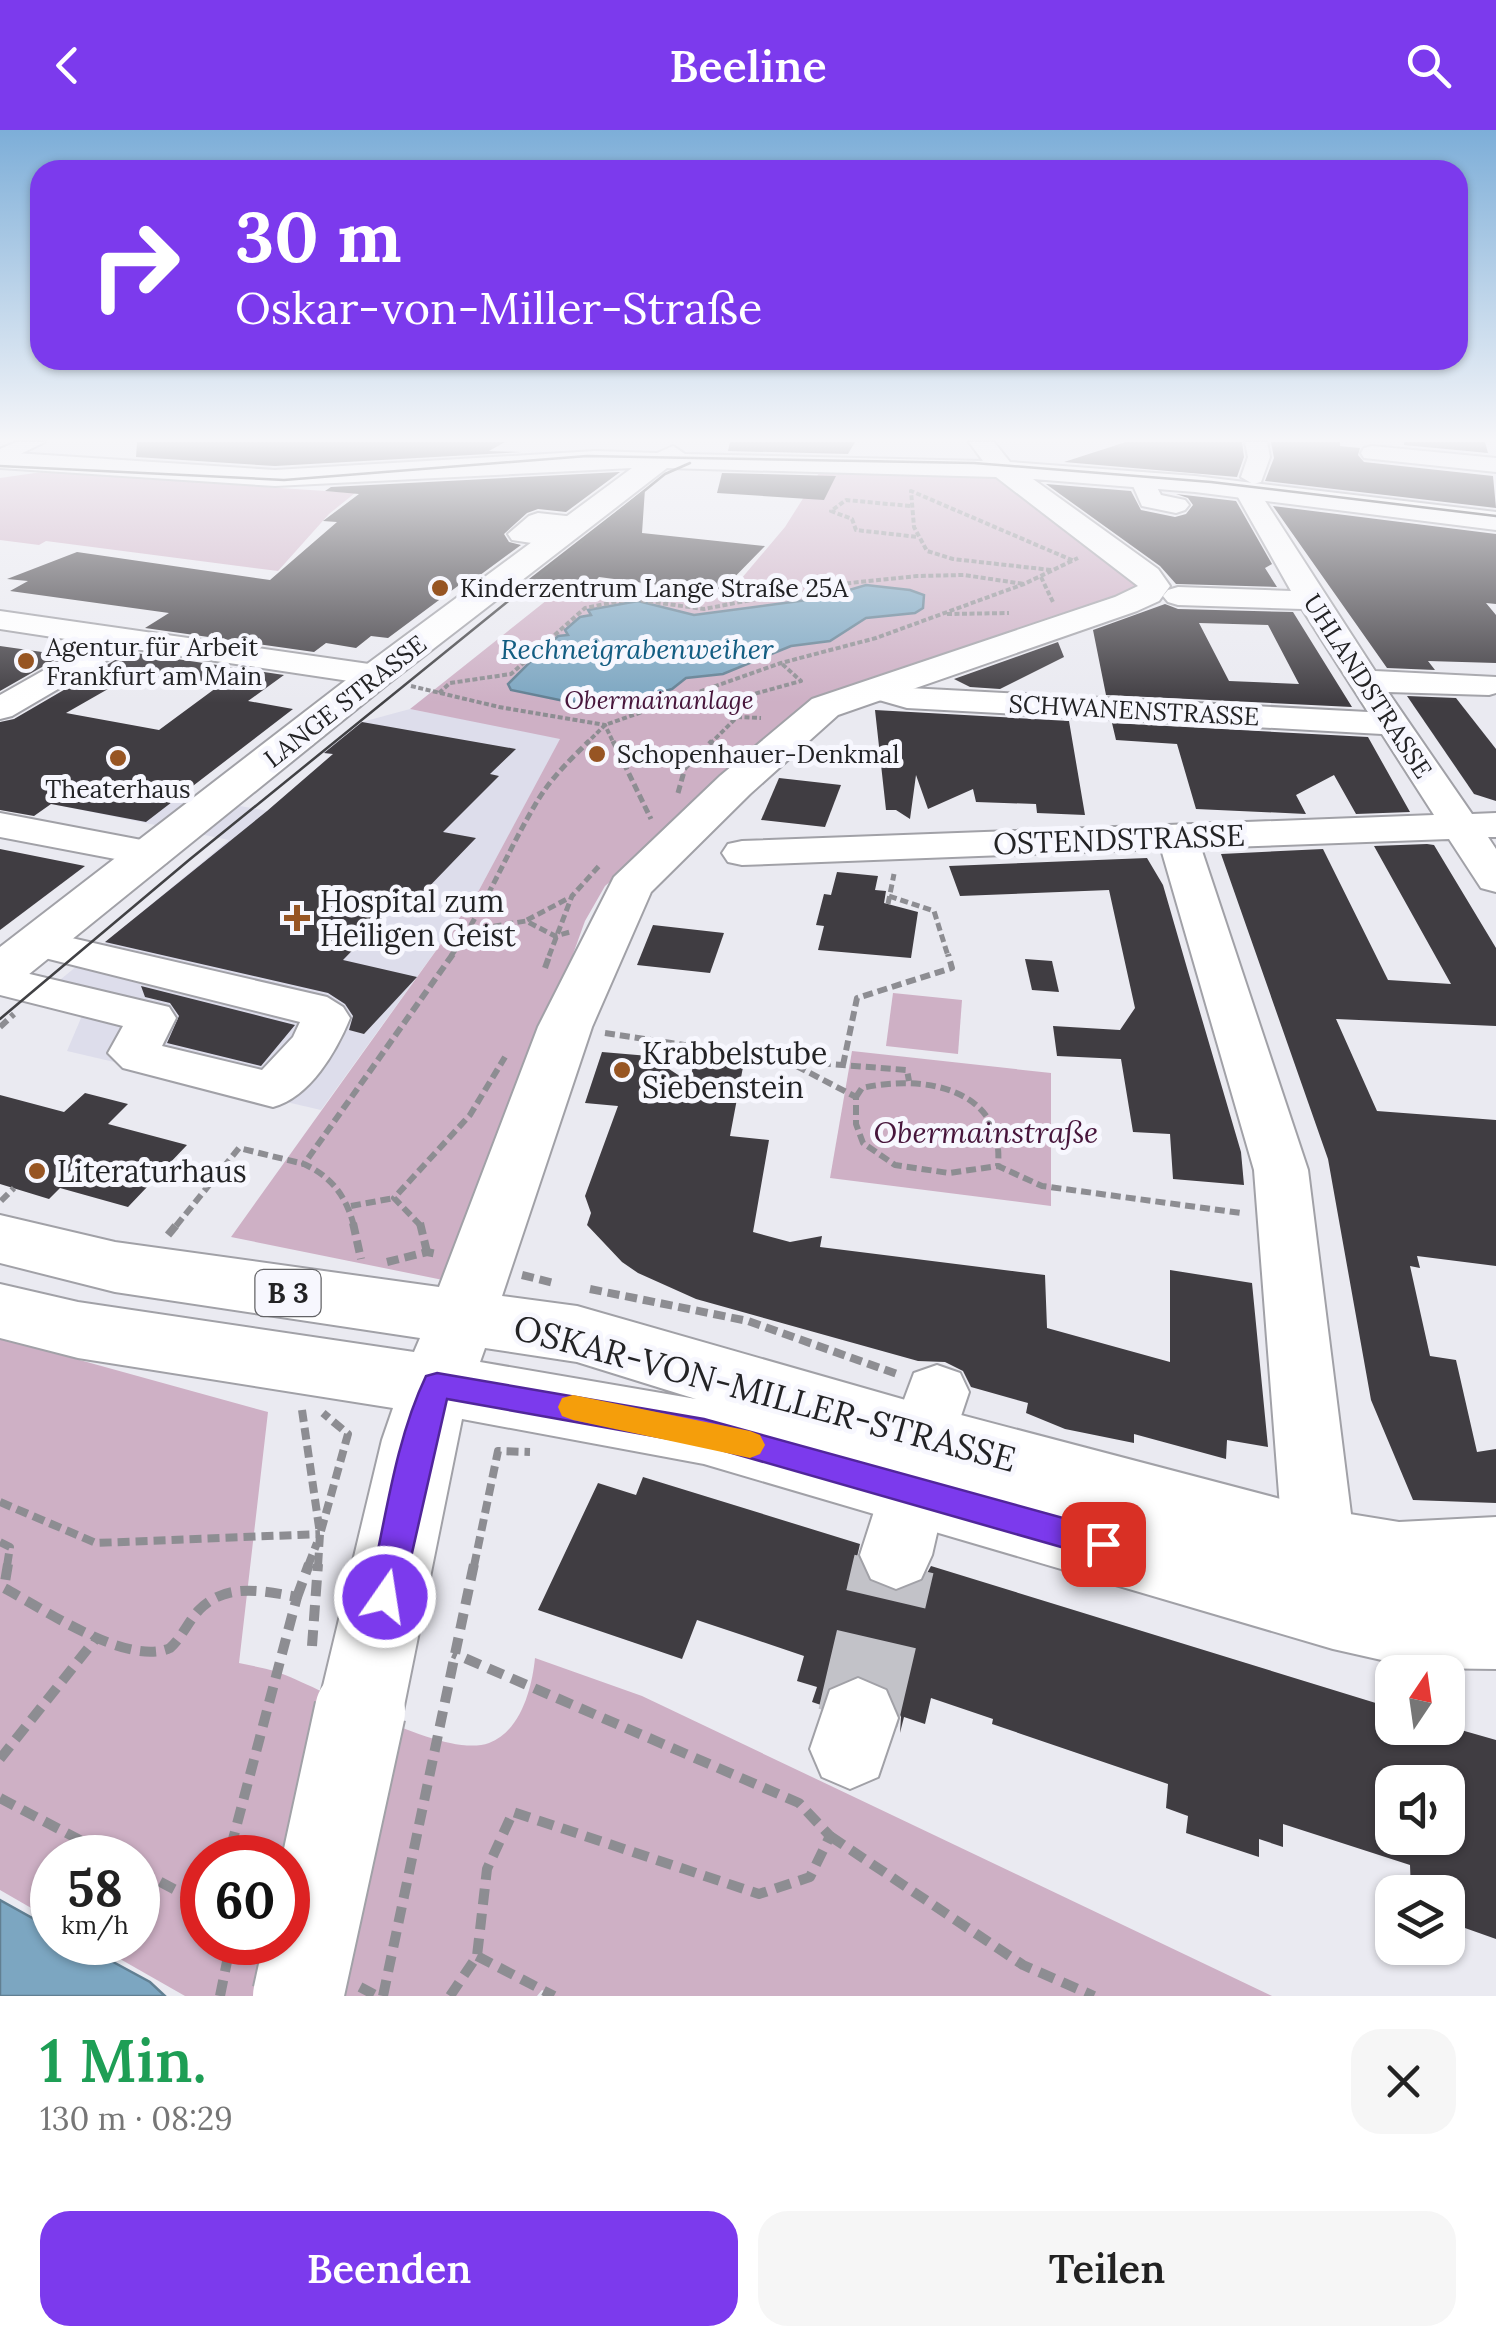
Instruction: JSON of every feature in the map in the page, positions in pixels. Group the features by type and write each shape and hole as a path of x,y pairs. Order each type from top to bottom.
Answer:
{"main road":[{"name":"LANGE STRASSE","path":"19,957 376,675 570,529"},
{"path":"298,1996 369,1701 420,1440 565,1028 591,910 623,897 644,872 810,717 835,702 1148,594 1154,586 1147,576 1088,529"},
{"name":"OSKAR-VON-MILLER-STRASSE","path":"7,1214 115,1267 348,1302 450,1350 704,1432 917,1468 1399,1560 1481,1556"},
{"name":"OSKAR-VON-MILLER-STRASSE","path":"0,1311 78,1330 450,1350"},
{"name":"OSKAR-VON-MILLER-STRASSE","path":"917,1468 1333,1610 1417,1627 1496,1628"}],"street":[{"name":"UHLANDSTRASSE","path":"1273,529 1311,600 1392,724 1478,826 1496,879"},
{"path":"1178,596 1311,600"},
{"path":"0,620 376,675"},
{"path":"0,709 124,638"},
{"path":"1365,681 1490,685"},
{"name":"SCHWANENSTRASSE","path":"877,688 907,698 1392,724"},
{"path":"0,825 152,854"},
{"name":"OSTENDSTRASSE","path":"742,853 1478,826"},
{"path":"1177,837 1281,1170 1319,1546"},
{"path":"0,981 152,1018 133,1053 140,1058 273,1090 315,1044 326,1018 310,1006 19,957"}],"path":[{"path":"856,529 920,537"},
{"path":"917,529 927,551 939,556 1053,570"},
{"path":"999,529 1075,562"},
{"path":"304,1164 470,930 538,800 557,773 605,725 781,664 876,638 1024,584 964,575 917,576 831,585 814,595 772,596 704,609 649,598 631,599 585,608 512,674 450,682 439,693"},
{"path":"1041,576 1045,592 1055,604"},
{"path":"413,687 605,725"},
{"path":"699,692 735,703"},
{"path":"605,725 654,825"},
{"path":"843,1065 857,998 952,968 934,911 889,896"},
{"path":"526,921 555,936 591,910"},
{"path":"470,930 591,910"},
{"path":"565,1028 785,1060 907,1070 909,1082"},
{"path":"785,1060 856,1096"},
{"path":"998,1166 998,1142 992,1121 964,1095 909,1082 878,1082 862,1088 856,1096 858,1133 868,1149 890,1162 952,1172 998,1166 1042,1186 1286,1219"},
{"path":"160,1244 238,1148 322,1170 351,1206 363,1273"},
{"path":"351,1206 394,1198"},
{"path":"0,1202 7,1214"},
{"path":"516,1273 563,1285"},
{"path":"582,1288 676,1300 844,1351 917,1468"},
{"path":"300,1393 320,1534 369,1701 383,1996"},
{"path":"234,1835 297,1596 320,1534 348,1434"},
{"path":"369,1701 454,1653 498,1451 537,1452"},
{"path":"0,1502 96,1543 320,1534"},
{"path":"0,1542 10,1546 4,1588 129,1648 164,1652 178,1643 204,1605 219,1594 248,1588 297,1596"},
{"path":"0,1760 98,1636"},
{"path":"454,1653 799,1803 830,1836 1022,1965 1094,1996"},
{"path":"0,1798 70,1835"},
{"path":"450,1996 477,1956 487,1869 513,1812 760,1894 810,1878 830,1836"},
{"path":"477,1956 554,1996"},
{"path":"220,1996 226,1965"}],"shaded area":[{"name":"Hospital zum Heiligen Geist","path":"410,709 561,738 478,892 321,1110 67,1051 84,1011 37,999 229,840 62,806 97,782 269,811 336,755 323,753 362,722"}],"green space":[{"path":"0,529 316,529 278,571 46,541 39,545 0,540"},
{"name":"Obermainanlage","path":"783,529 1066,529 1139,583 1130,592 824,699 605,886 585,921 543,1037 443,1280 231,1237 478,892 560,739 410,709 547,600 629,593 725,598"},
{"path":"893,993 962,1000 958,1054 886,1046"},
{"name":"Obermainstraße","path":"852,1051 1051,1073 1051,1206 830,1178"},
{"path":"0,1338 268,1412 239,1663 277,1672 415,1732 469,1746 500,1737 517,1719 528,1695 535,1658 642,1696 1272,1996 554,1996 542,1990 537,1996 185,1996 131,1965 160,1965 160,1835 30,1835 30,1907 0,1890"}],"water":[{"name":"Rechneigrabenweiher","path":"866,585 924,595 923,608 915,613 866,618 830,641 791,646 723,674 686,678 672,689 641,698 569,702 511,690 508,684 534,658 545,655 542,651 558,636 568,635 565,630 580,617 591,615 588,610 638,601 694,615 822,598"},
{"path":"0,1900 30,1917 30,1965 119,1965 150,1982 165,1996 0,1996"}],"building":[{"path":"329,529 509,529 504,534 509,542 521,545 472,581 470,577 388,638 371,636 356,648 326,643 314,652 145,628 169,613 10,591 28,581 7,579 77,552 270,580"},
{"path":"593,529 642,529 642,533 765,546 719,593 599,577 589,588 529,579"},
{"path":"1109,529 1252,529 1272,564 1265,568 1277,587 1176,584 1160,566"},
{"path":"1289,529 1457,529 1496,534 1496,604 1486,603 1496,615 1496,663 1428,661 1435,670 1387,668"},
{"path":"1165,604 1178,609 1293,612 1352,707 1106,695 1093,630","holes":["1199,623 1268,625 1299,684 1229,681"]},
{"path":"1058,642 1064,657 1000,689 970,687 954,679"},
{"name":"Agentur für Arbeit Frankfurt am Main","path":"0,646 63,655 0,691"},
{"path":"129,652 284,675 248,701 293,709 146,822 51,804 34,816 0,810 0,722 14,719","holes":["136,673 220,685 159,730 66,713"]},
{"path":"1407,696 1456,698 1496,749 1496,801 1474,794"},
{"path":"875,710 1069,721 1085,815 1037,813 1036,804 976,802 973,789 928,809 916,775 910,819 896,810 886,810"},
{"path":"362,722 516,749 490,774 499,776 443,832 476,838 421,895 408,893 343,960 417,977 364,1034 349,1030 353,1016 345,1004 328,993 105,942 267,811 333,754 324,753"},
{"path":"1112,723 1368,737 1410,812 1356,814 1334,775 1296,795 1306,814 1196,809 1177,744 1116,740"},
{"path":"779,778 841,785 825,827 761,820"},
{"path":"1434,845 1496,948 1496,1026 1336,1019 1377,1111 1496,1120 1496,1266 1417,1256 1420,1268 1410,1266 1430,1356 1456,1360 1477,1452 1496,1449 1496,1503 1413,1500 1371,1400 1328,1159 1221,854 1323,849 1388,980 1451,984 1374,846"},
{"path":"0,849 85,866 0,930"},
{"path":"1147,858 1163,885 1241,1152 1244,1185 1173,1179 1170,1134 1133,1132 1121,1059 1057,1056 1053,1026 1120,1030 1135,1008 1109,890 960,896 949,866"},
{"path":"837,872 878,876 875,890 886,891 884,903 918,912 911,958 818,950 824,926 816,925 824,894 831,895"},
{"path":"653,925 724,933 710,973 637,965"},
{"path":"1025,959 1052,961 1059,992 1032,990"},
{"path":"141,986 295,1025 261,1066 167,1043 179,1016 170,1003 145,997"},
{"path":"602,1052 649,1056 689,1082 694,1063 743,1067 730,1136 769,1140 753,1232 790,1242 822,1236 820,1247 1045,1275 1047,1328 1170,1362 1170,1270 1252,1283 1268,1447 1227,1440 1226,1459 1134,1434 1134,1443 1065,1429 1026,1413 1028,1403 971,1387 963,1371 945,1362 918,1361 696,1299 638,1273 587,1225 591,1213 585,1196 618,1106 585,1103"},
{"path":"85,1093 128,1104 108,1124 187,1145 128,1207 60,1188 49,1199 0,1184 0,1095 64,1112"},
{"path":"643,1477 860,1544 857,1557 868,1581 895,1592 922,1582 931,1566 1375,1703 1375,1745 1465,1745 1465,1731 1496,1740 1496,1939 1465,1928 1465,1875 1410,1875 1410,1865 1379,1855 1465,1855 1465,1765 1375,1765 1375,1854 1283,1824 1283,1847 1259,1839 1259,1857 1186,1833 1188,1816 1166,1808 1168,1784 992,1724 993,1719 931,1698 925,1724 904,1717 900,1733 901,1717 889,1689 859,1675 829,1687 821,1705 812,1702 817,1687 797,1681 804,1656 697,1620 682,1659 538,1610 598,1483 636,1495"}],"tunnel":[{"path":"893,1566 896,1555"},
{"path":"858,1718 894,1564"}],"tram line":[{"path":"0,1019 189,860 597,529"}],"slow traffic":[{"path":"573,1407 704,1432 750,1445"}],"place":[{"name":"Kinderzentrum Lange Straße 25A","path":"440,588"},
{"name":"Agentur für Arbeit Frankfurt am Main","path":"26,661"},
{"name":"Schopenhauer-Denkmal","path":"597,754"},
{"name":"Theaterhaus","path":"118,758"},
{"name":"Hospital zum Heiligen Geist","path":"297,918"},
{"name":"Krabbelstube Siebenstein","path":"622,1070"},
{"name":"Literaturhaus","path":"37,1171"}],"route":[{"path":"385,1597 420,1440 437,1385 704,1432 1103,1544"}]}
